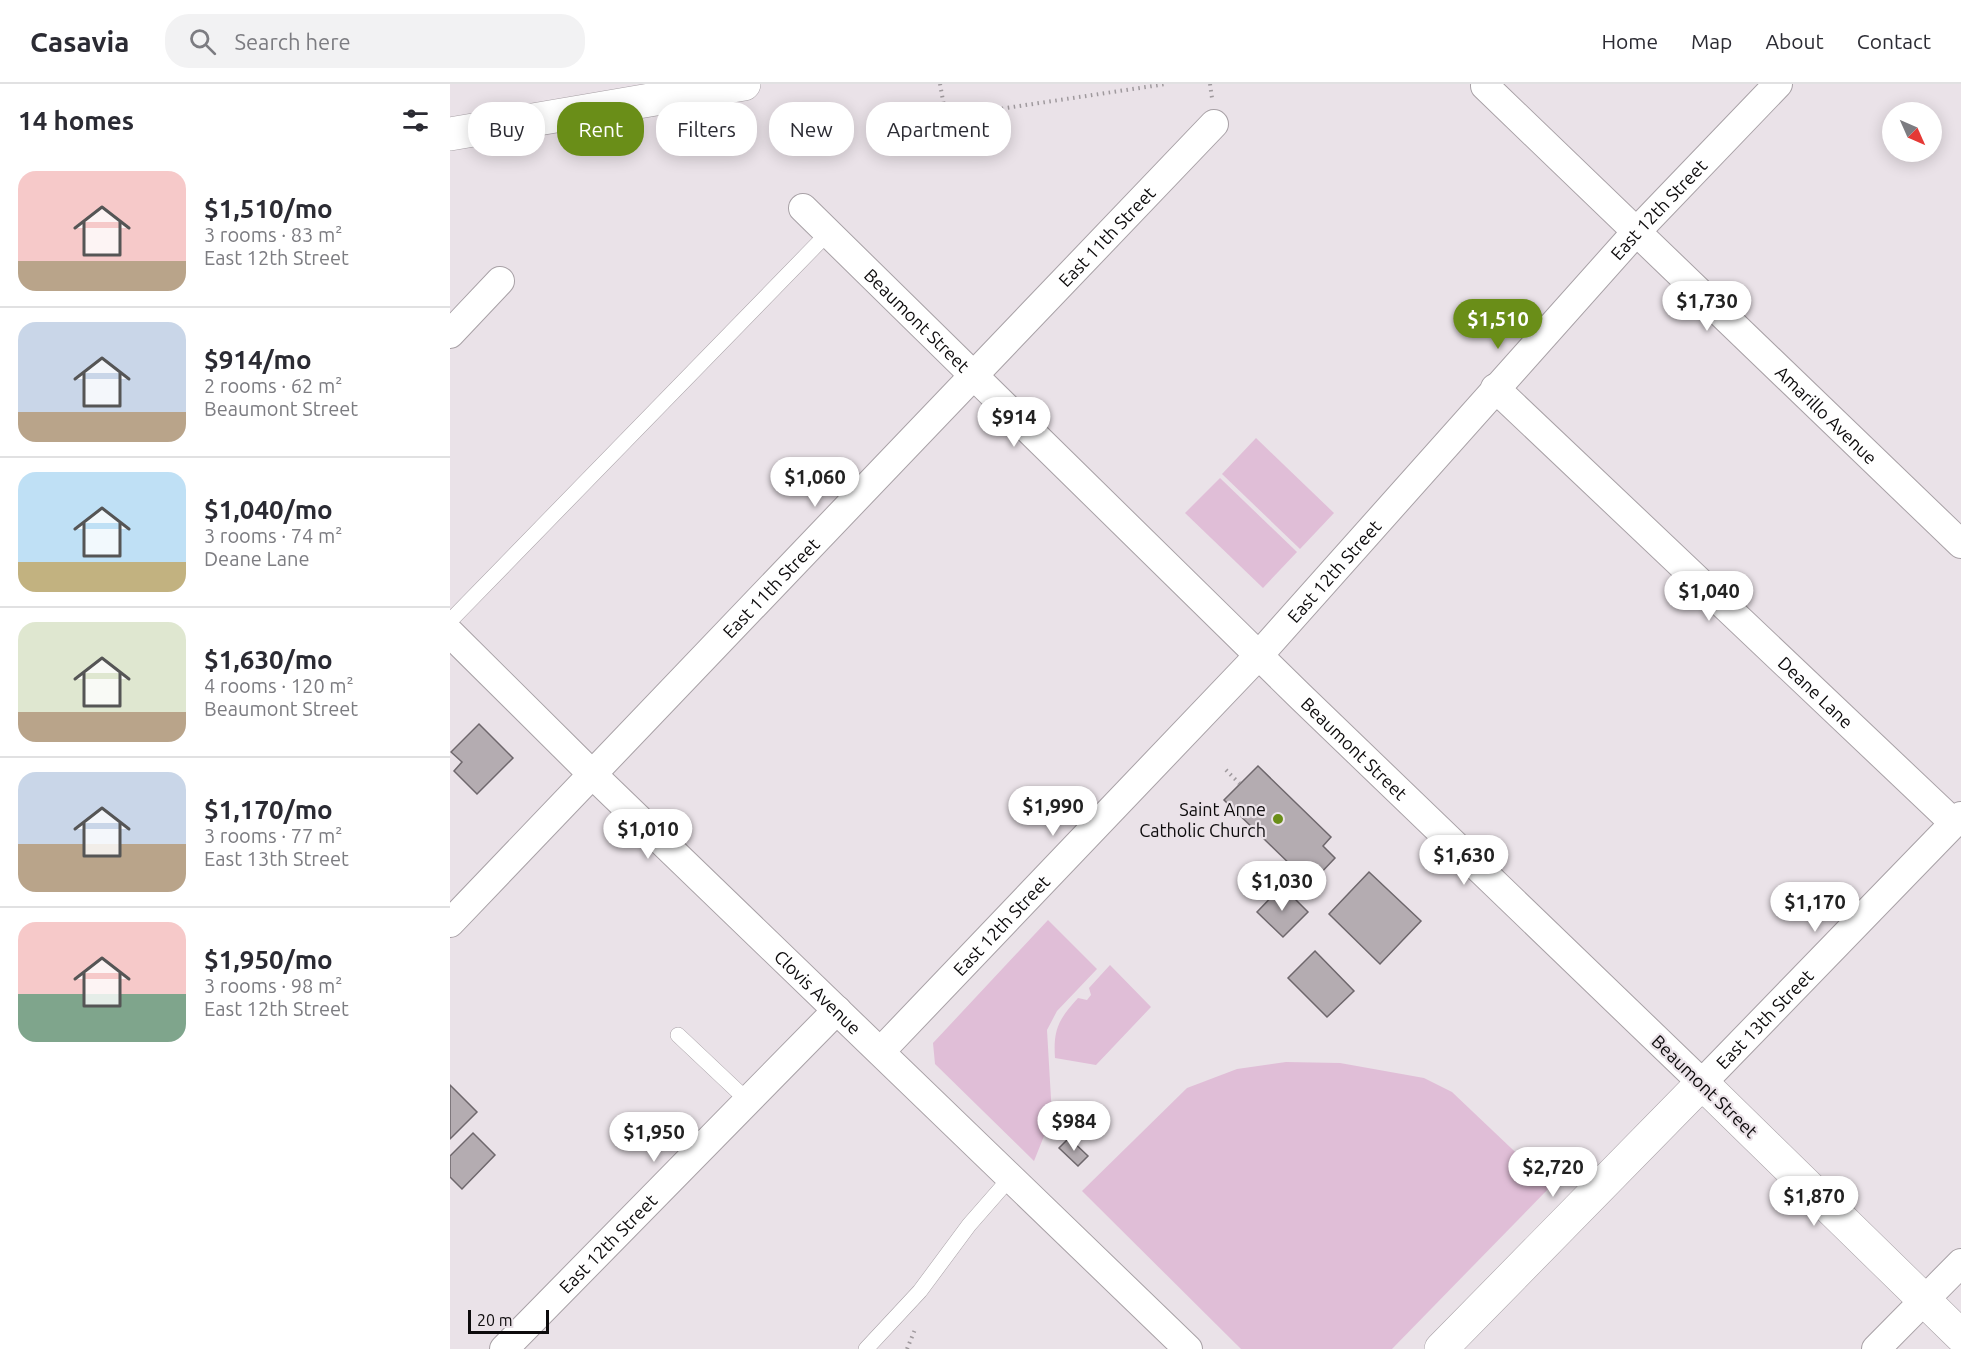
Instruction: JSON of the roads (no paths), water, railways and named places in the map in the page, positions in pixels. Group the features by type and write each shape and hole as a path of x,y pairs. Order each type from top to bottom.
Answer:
{"main road":[{"path":"450,135 744,84"},
{"name":"Beaumont Street","path":"1702,1083 1961,1336"},
{"name":"East 13th Street","path":"1441,1349 1702,1083"}],"street":[{"name":"East 12th Street","path":"881,1051 1259,655 1636,232 1778,84"},
{"name":"Amarillo Avenue","path":"1485,86 1961,544"},
{"name":"East 11th Street","path":"450,923 1214,124"},
{"name":"Beaumont Street","path":"803,208 1259,655 1702,1083"},
{"path":"450,333 500,280"},
{"name":"Deane Lane","path":"1495,388 1958,819"},
{"name":"Clovis Avenue","path":"450,633 592,774 1188,1349"},
{"name":"East 13th Street","path":"1702,1083 1958,819"},
{"name":"East 12th Street","path":"504,1349 837,1010"},
{"path":"1876,1349 1961,1263"}],"lane":[{"path":"450,621 828,233"},
{"path":"678,1035 748,1101"},
{"path":"866,1349 920,1291 969,1225 1011,1177"}],"place":[{"name":"Saint Anne Catholic Church","path":"1278,819"}]}
